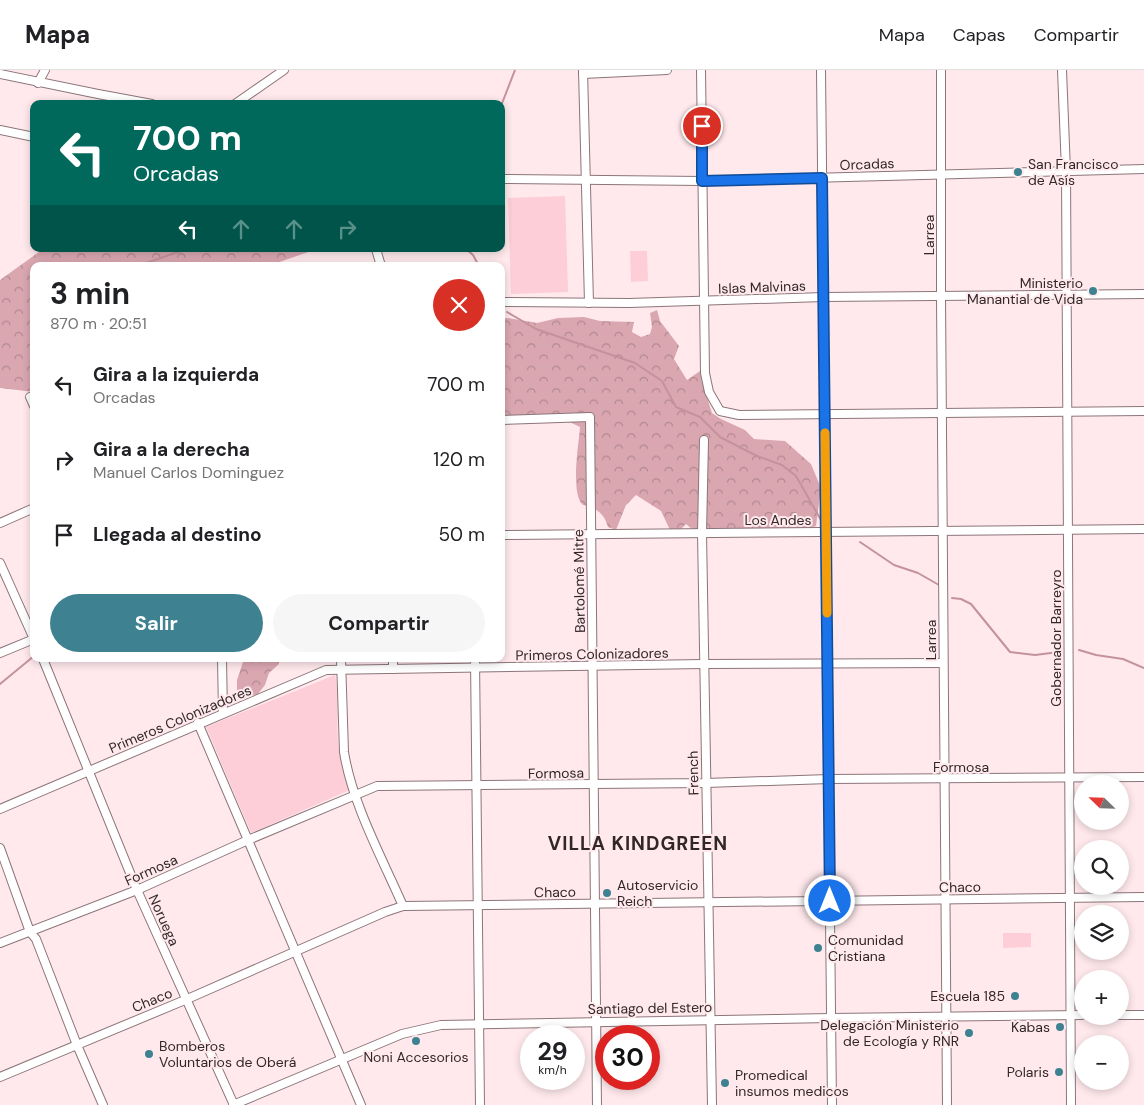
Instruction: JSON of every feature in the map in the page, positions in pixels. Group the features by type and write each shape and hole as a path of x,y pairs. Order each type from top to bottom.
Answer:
{"street":[{"path":"38,83 45,70"},
{"path":"241,100 284,70"},
{"path":"589,303 583,72 667,70"},
{"path":"701,70 705,373 710,392 720,411 739,415 1144,411"},
{"path":"821,70 832,1105"},
{"name":"Larrea","path":"941,70 947,1105"},
{"name":"Gobernador Barreyro","path":"1062,70 1066,171 1071,1105"},
{"path":"0,74 130,100"},
{"path":"0,130 30,136"},
{"name":"Orcadas","path":"505,179 702,181 1144,169"},
{"name":"Islas Malvinas","path":"505,302 703,302 824,297 1144,294"},
{"name":"Bartolomé Mitre","path":"505,420 590,417 597,1105"},
{"name":"French","path":"704,440 702,533 712,1105"},
{"path":"0,523 30,510"},
{"name":"Los Andes","path":"505,535 1144,529"},
{"path":"0,564 30,630"},
{"path":"0,653 30,641"},
{"name":"Noruega","path":"46,662 137,890 234,1105"},
{"path":"222,662 223,713"},
{"path":"341,662 344,752 355,795 403,906"},
{"path":"393,662 393,670"},
{"path":"475,662 480,1105"},
{"name":"Primeros Colonizadores","path":"0,809 326,670 704,664 944,663"},
{"path":"198,723 361,1105"},
{"name":"Formosa","path":"0,943 137,890 248,840 377,786 594,785 829,779 944,780 1144,777"},
{"path":"0,848 30,932 36,939 77,1045 103,1105"},
{"name":"Chaco","path":"0,1077 185,1000 385,912 403,906 1144,897"},
{"path":"1129,1015 1144,1014"},
{"name":"Santiago del Estero","path":"234,1105 402,1034 441,1025 1071,1015"}],"shaded area":[{"path":"565,196 568,292 511,294 508,198"},
{"path":"630,251 647,251 648,281 631,282"},
{"path":"335,675 340,754 352,789 251,833 206,727"},
{"path":"1003,933 1031,933 1031,947 1003,948"}],"green space":[{"path":"39,252 308,252 280,262 30,262 30,392 0,388 0,280"},
{"path":"657,310 660,321 679,346 674,359 687,380 700,371 712,413 745,430 754,439 785,441 811,464 821,488 816,526 804,530 693,530 686,524 681,529 670,530 661,511 636,495 626,505 616,530 608,527 600,513 583,505 579,499 576,480 580,427 555,415 505,416 505,318 537,323 558,318 584,317 600,321 634,322 632,332 641,337 650,334 652,327 650,313"},
{"path":"243,662 279,662 269,673 265,685 258,694 249,696 237,690 237,680"}],"waterway":[{"path":"503,100 515,70"},
{"path":"149,262 178,252"},
{"path":"470,252 477,262"},
{"path":"507,312 536,329 635,363 662,381 676,407 700,417 720,437 757,456 782,465 796,476 821,520"},
{"path":"860,542 894,565 918,573 939,585"},
{"path":"952,598 961,599 971,604 1010,652 1035,655 1059,652"},
{"path":"1079,650 1123,659 1144,668"},
{"path":"0,684 30,659"}],"slow traffic":[{"path":"825,433 827,613"}],"place":[{"name":"San Francisco de Asís","path":"1018,172"},
{"name":"Ministerio Manantial de Vida","path":"1093,291"},
{"name":"Autoservicio Reich","path":"607,893"},
{"name":"Comunidad Cristiana","path":"818,948"},
{"name":"Escuela 185","path":"1015,996"},
{"name":"Kabas","path":"1060,1027"},
{"name":"Delegación Ministerio de Ecología y RNR","path":"969,1033"},
{"name":"Noni Accesorios","path":"416,1041"},
{"name":"Bomberos Voluntarios de Oberá","path":"149,1054"},
{"name":"Polaris","path":"1059,1072"},
{"name":"Promedical insumos medicos","path":"725,1083"}],"district":[{"name":"VILLA KINDGREEN","path":"638,843"}],"route":[{"path":"702,126 702,181 822,178 830,901"}]}
